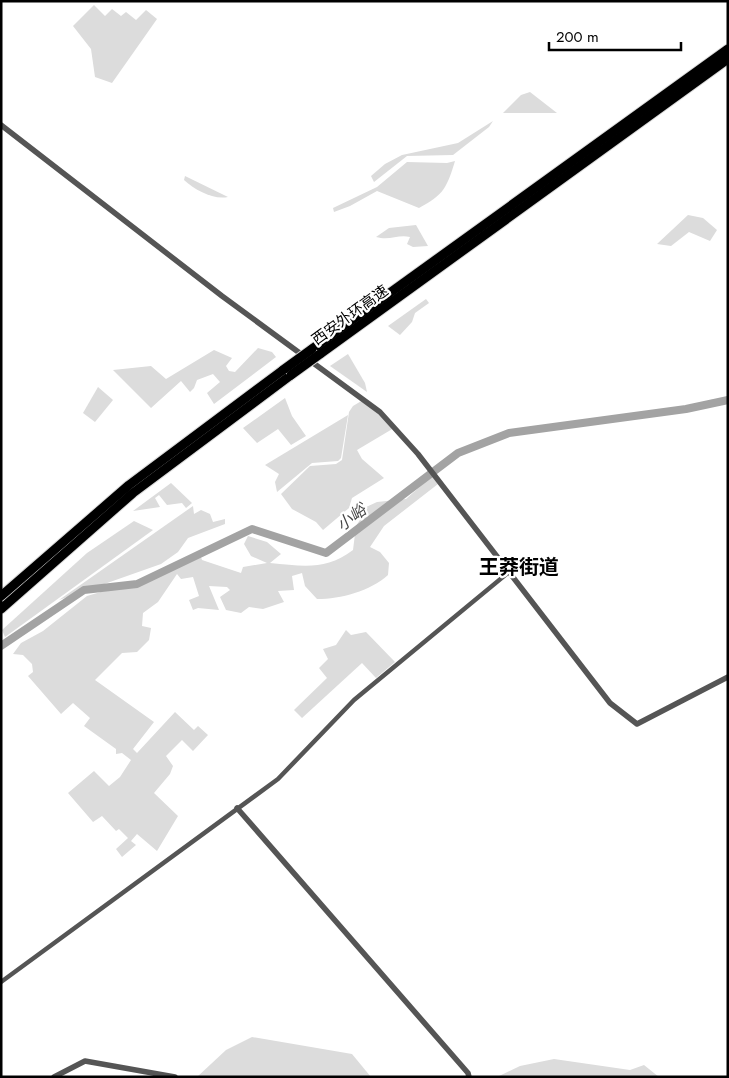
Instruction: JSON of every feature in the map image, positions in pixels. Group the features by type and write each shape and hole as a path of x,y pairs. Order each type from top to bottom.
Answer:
{"highway":[{"name":"西安外环高速","path":"1,596 129,484 316,351 728,49"},
{"name":"西安外环高速","path":"316,351 728,59"},
{"name":"西安外环高速","path":"1,609 133,493 287,372"}],"street":[{"path":"1,125 222,296 380,412 418,454 610,703 637,724 728,677"},
{"path":"1,982 278,779 354,700 509,572"},
{"path":"237,808 468,1073 469,1077"},
{"path":"54,1077 86,1061 174,1077"}],"shaded area":[{"path":"94,5 105,16 112,9 121,16 126,12 136,20 146,10 157,19 112,83 95,77 91,49 73,26"},
{"path":"530,92 557,113 503,113 521,95"},
{"path":"493,121 489,127 453,155 407,156 374,182 371,176 385,164 402,155 458,143"},
{"path":"455,161 447,184 434,199 419,208 377,191 350,206 334,212 333,208 377,187 407,162 447,163"},
{"path":"185,176 228,197 216,197 204,193 184,180"},
{"path":"688,215 703,218 717,230 710,241 689,232 671,246 657,244"},
{"path":"416,225 428,246 413,247 407,244 410,237 376,237 389,228"},
{"path":"426,299 429,303 415,313 412,322 400,335 388,326"},
{"path":"258,348 272,352 276,357 214,404 207,393 220,382 213,374 197,380 190,392 181,381 151,408 113,370 151,366 166,379 214,350 232,358 226,366 229,371 235,372"},
{"path":"348,354 365,383 367,392 330,366"},
{"path":"98,387 113,400 95,422 83,413"},
{"path":"285,398 292,416 306,436 291,445 278,429 257,443 243,428"},
{"path":"363,400 394,428 357,450 362,459 384,478 352,498 349,508 323,530 316,522 292,509 281,494 310,466 336,464 342,460 349,412 353,406"},
{"path":"348,415 341,458 338,461 312,463 277,492 275,482 279,474 265,465"},
{"path":"432,476 438,484 384,526 370,547 380,552 389,563 388,575 373,586 345,596 317,599 305,586 302,573 292,576 294,590 278,591 284,602 263,609 249,607 241,613 226,610 220,597 230,590 227,587 209,586 219,610 198,608 193,610 189,600 199,596 193,577 181,579 177,574 158,602 143,613 142,626 151,628 149,640 137,652 122,653 95,680 154,722 133,749 137,753 175,712 194,730 198,726 208,735 193,751 182,740 166,756 173,766 170,774 154,793 178,816 157,851 137,834 131,841 136,845 122,857 116,849 128,838 119,829 116,831 102,816 93,822 68,793 94,771 109,786 120,777 131,760 122,753 116,754 116,749 84,726 90,718 73,703 61,714 28,676 33,672 32,664 23,655 13,654 21,643 43,631 87,596 155,576 199,551 202,560 241,573 243,567 267,563 251,556 244,544 248,536 267,542 281,554 270,563 313,566 343,557 353,550 356,526 365,512 364,508 377,502 406,499"},
{"path":"171,483 192,503 186,508 182,503 167,505 159,495 155,498 160,507 133,511"},
{"path":"193,506 194,514 201,510 210,514 213,522 225,519 225,524 188,538 178,552 161,564 59,600"},
{"path":"134,521 153,530 5,637 2,630 87,553"},
{"path":"346,630 351,635 366,632 395,662 376,678 362,663 302,718 294,710 327,678 319,668 328,659 323,649 336,645"},
{"path":"252,1037 352,1054 371,1077 197,1077 226,1050"},
{"path":"554,1059 630,1070 644,1065 659,1077 497,1077 520,1066"}],"waterway":[{"name":"小峪","path":"1,646 84,590 137,584 252,529 326,553 458,453 509,433 686,409 728,400"}],"district":[{"name":"王莽街道","path":"519,567"}]}
